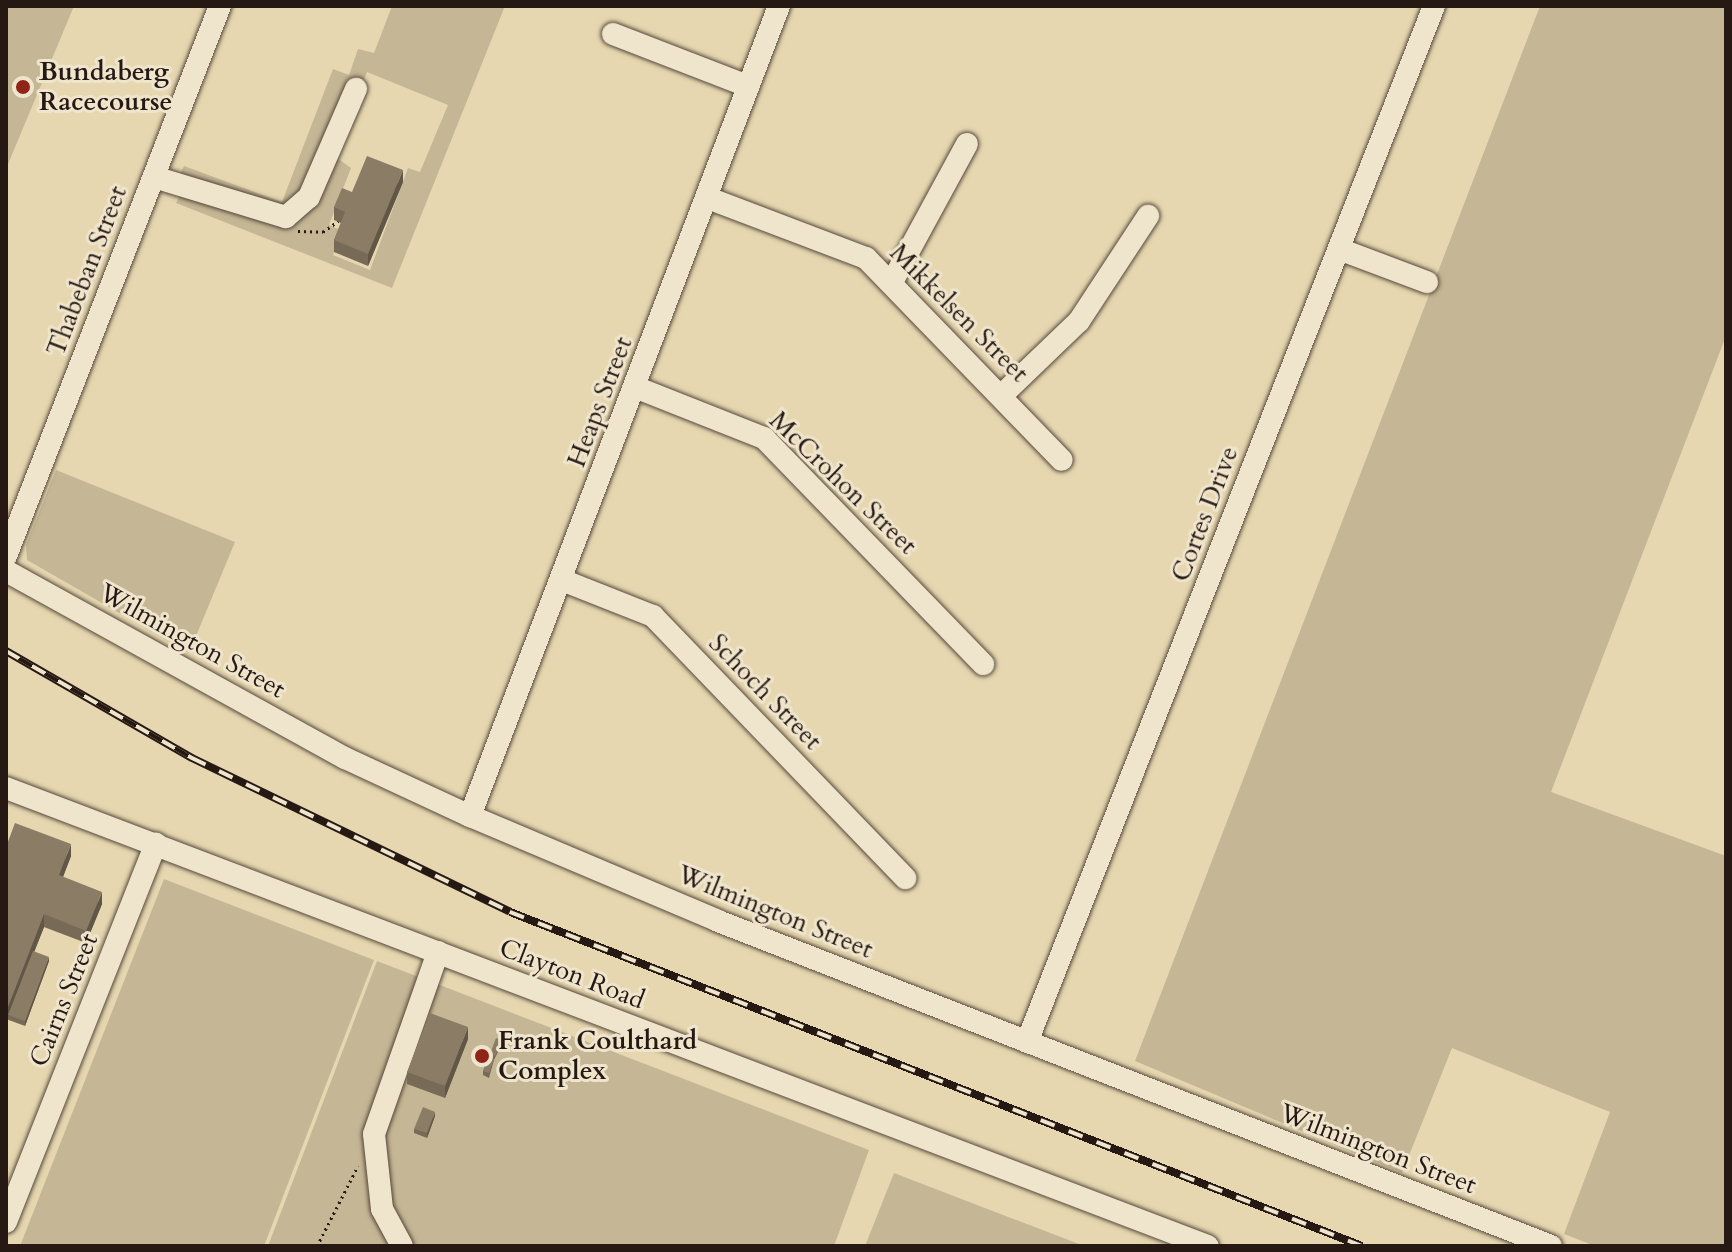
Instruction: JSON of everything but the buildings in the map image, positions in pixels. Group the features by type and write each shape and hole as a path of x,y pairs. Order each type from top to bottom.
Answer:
{"street":[{"name":"Thabeban Street","path":"6,556 220,6"},
{"name":"Heaps Street","path":"470,816 779,6"},
{"name":"Cortes Drive","path":"1027,1042 1434,6"},
{"path":"613,34 748,86"},
{"path":"154,177 279,217 304,206 356,89"},
{"path":"892,282 967,144"},
{"name":"Mikkelsen Street","path":"708,198 866,258 1062,460"},
{"path":"1002,395 1079,321 1148,216"},
{"path":"1339,249 1427,282"},
{"name":"McCrohon Street","path":"635,387 764,438 983,664"},
{"name":"Wilmington Street","path":"6,571 345,758 470,816 1027,1042 1551,1246"},
{"name":"Schoch Street","path":"562,580 653,616 905,878"},
{"name":"Clayton Road","path":"6,788 1208,1246"},
{"name":"Cairns Street","path":"6,1222 156,844"},
{"path":"402,1246 382,1209 374,1134 438,952"}],"path":[{"path":"279,217 314,233 338,221"},
{"path":"317,1246 360,1162"}],"shaded area":[{"name":"Bundaberg Racecourse","path":"6,6 74,6 6,169"},
{"path":"392,6 505,6 392,288 176,203 182,191 272,223 289,221 319,198 337,158 351,168 329,225 343,231 333,255 370,270 408,168 420,172 448,105 367,72 361,88 353,86 302,200 288,211 253,207 180,175 184,166 282,202 333,69 349,75 358,49 374,53"},
{"path":"1540,6 1726,6 1726,336 1551,792 1726,856 1726,1246 1595,1246 1564,1234 1610,1112 1452,1048 1402,1173 1135,1061"},
{"path":"56,470 235,542 189,653 27,560 26,545"},
{"path":"164,879 374,960 264,1246 20,1246"},
{"name":"Frank Coulthard Complex","path":"377,961 869,1150 834,1246 268,1246"},
{"path":"894,1173 1084,1246 865,1246"}],"railway":[{"path":"6,651 192,758 510,912 1362,1246"}],"place":[{"name":"Bundaberg Racecourse","path":"23,87"},
{"name":"Frank Coulthard Complex","path":"482,1056"}]}
